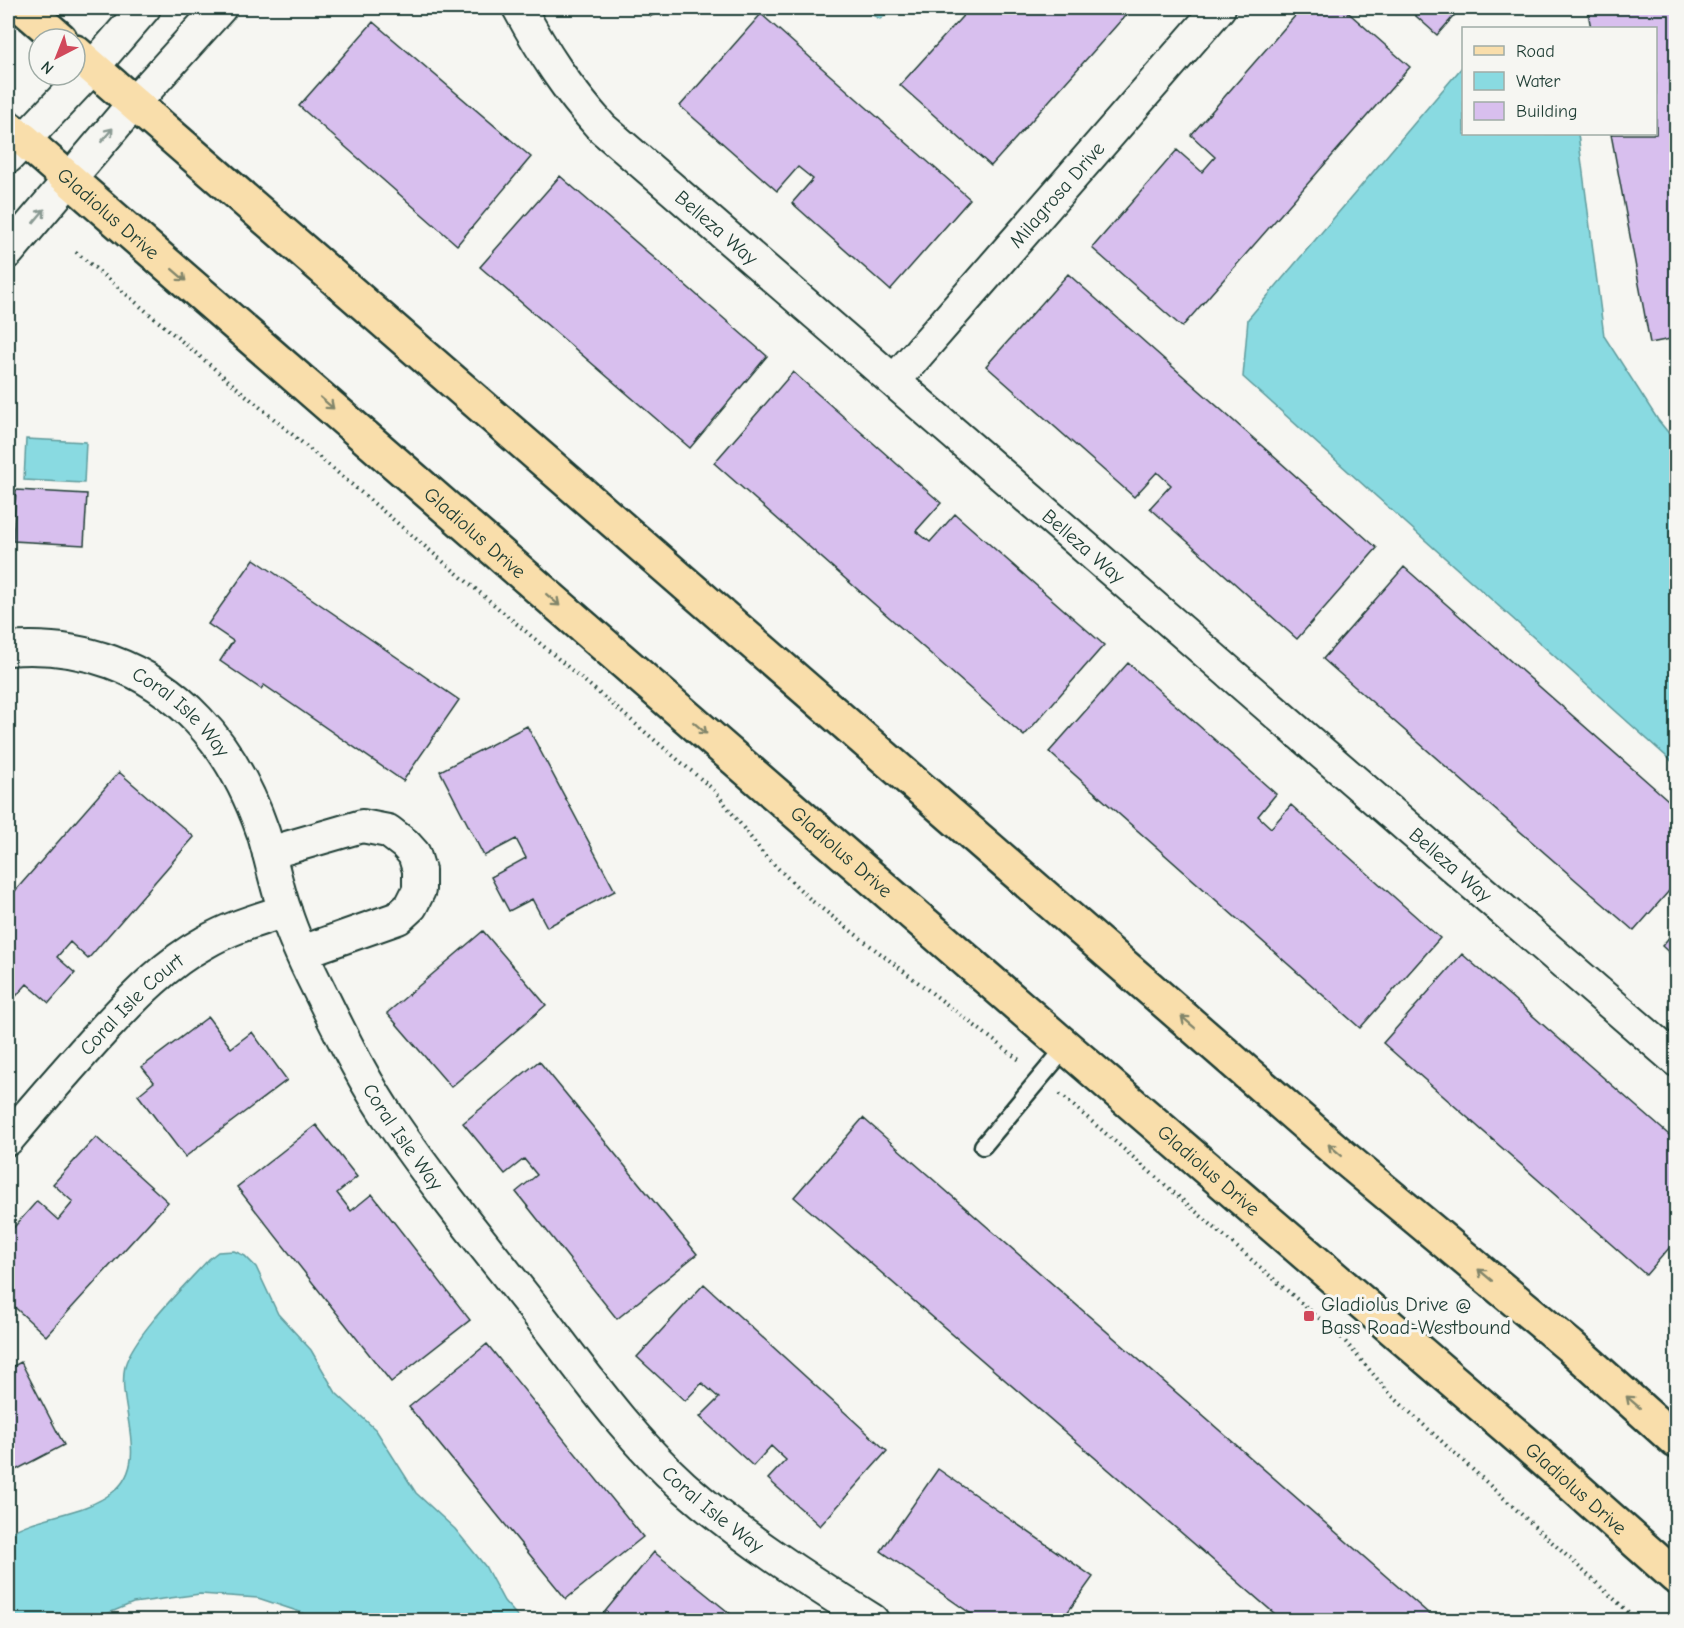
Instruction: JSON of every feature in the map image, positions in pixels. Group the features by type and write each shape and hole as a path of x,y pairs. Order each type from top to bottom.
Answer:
{"main road":[{"path":"24,8 46,27"},
{"path":"87,62 1323,1140 1570,1346 1677,1441"},
{"name":"Gladiolus Drive","path":"13,141 69,180 1677,1577"}],"street":[{"path":"87,56 144,8"},
{"path":"8,252 134,103 220,8"},
{"name":"Belleza Way","path":"519,8 548,60 567,87 602,128 1677,1060"},
{"name":"Milagrosa Drive","path":"895,380 1219,8"},
{"path":"13,141 60,87"},
{"name":"Coral Isle Way","path":"8,649 67,649 103,658 138,673 171,694 199,721 224,752 245,789 262,831 285,911 302,952 370,1087 392,1123 627,1429 681,1484 744,1536 872,1620"},
{"path":"269,853 363,826 388,831 414,854 419,870 419,890 411,906 398,918 302,952"},
{"name":"Coral Isle Court","path":"8,1139 144,986 204,943 245,923 285,911"}],"lane":[{"path":"983,1146 1066,1047"}],"path":[{"path":"76,252 716,791 765,856 812,901 1041,1078 1343,1339 1391,1395 1637,1620"}],"water":[{"path":"859,8 896,8 880,19"},
{"path":"1462,67 1462,135 1578,135 1604,336 1658,420 1676,442 1676,765 1243,377 1248,319"},
{"path":"26,439 86,442 84,483 24,480"},
{"path":"234,1251 245,1256 256,1267 278,1314 311,1350 336,1393 376,1430 416,1493 455,1529 485,1566 504,1601 521,1620 319,1620 258,1598 200,1594 133,1603 92,1620 8,1620 8,1534 20,1527 75,1511 101,1500 113,1492 124,1479 130,1465 132,1449 124,1382 125,1366 130,1354 161,1311 209,1259 218,1252"}],"building":[{"path":"647,8 668,8 651,16"},
{"path":"970,8 1132,8 991,166 900,85"},
{"path":"1302,8 1343,8 1410,67 1182,327 1092,248 1177,150 1202,172 1215,157 1191,135"},
{"path":"1407,8 1461,8 1437,35"},
{"path":"1587,8 1676,8 1676,338 1650,343 1611,135 1657,135 1657,27 1591,27"},
{"path":"761,14 970,199 890,290 792,203 813,179 798,167 777,191 680,106"},
{"path":"373,22 531,157 457,245 299,106"},
{"path":"560,176 767,356 690,448 480,267"},
{"path":"1068,274 1377,548 1297,639 1150,508 1171,485 1157,472 1134,497 986,366"},
{"path":"793,372 941,503 916,531 930,542 955,514 1104,645 1024,736 714,463"},
{"path":"16,490 87,494 84,545 13,541"},
{"path":"254,559 459,700 403,781 264,685 261,689 220,661 233,641 208,624"},
{"path":"1404,567 1676,807 1676,883 1634,931 1323,659"},
{"path":"1128,663 1276,794 1258,816 1271,828 1291,805 1440,938 1360,1028 1049,752"},
{"path":"527,726 615,891 547,927 532,899 509,911 491,877 526,858 516,839 484,856 440,771"},
{"path":"119,772 194,837 88,959 70,942 57,957 75,973 49,1003 27,984 8,1005 8,899"},
{"path":"1676,929 1676,959 1662,946"},
{"path":"483,931 546,1005 451,1087 387,1013"},
{"path":"1462,954 1676,1141 1676,1240 1646,1275 1383,1043"},
{"path":"208,1017 231,1048 252,1032 287,1080 185,1157 138,1095 154,1082 142,1067"},
{"path":"539,1061 697,1254 617,1319 516,1192 537,1175 524,1159 505,1174 463,1123"},
{"path":"863,1118 1436,1620 1282,1620 794,1197"},
{"path":"316,1125 357,1177 337,1193 351,1211 372,1194 470,1320 391,1382 237,1187"},
{"path":"96,1137 168,1202 46,1336 8,1301 8,1234 37,1201 58,1220 73,1202 53,1184"},
{"path":"704,1284 887,1451 820,1526 768,1479 786,1460 771,1446 753,1466 700,1417 719,1398 702,1383 685,1401 637,1357"},
{"path":"487,1344 643,1537 566,1599 409,1407"},
{"path":"21,1362 64,1445 8,1474 8,1369"},
{"path":"938,1469 1093,1577 1062,1620 980,1620 881,1551"},
{"path":"654,1552 738,1620 598,1620"}],"place":[{"name":"Gladiolus Drive @ Bass Road-Westbound","path":"1309,1316"}]}
